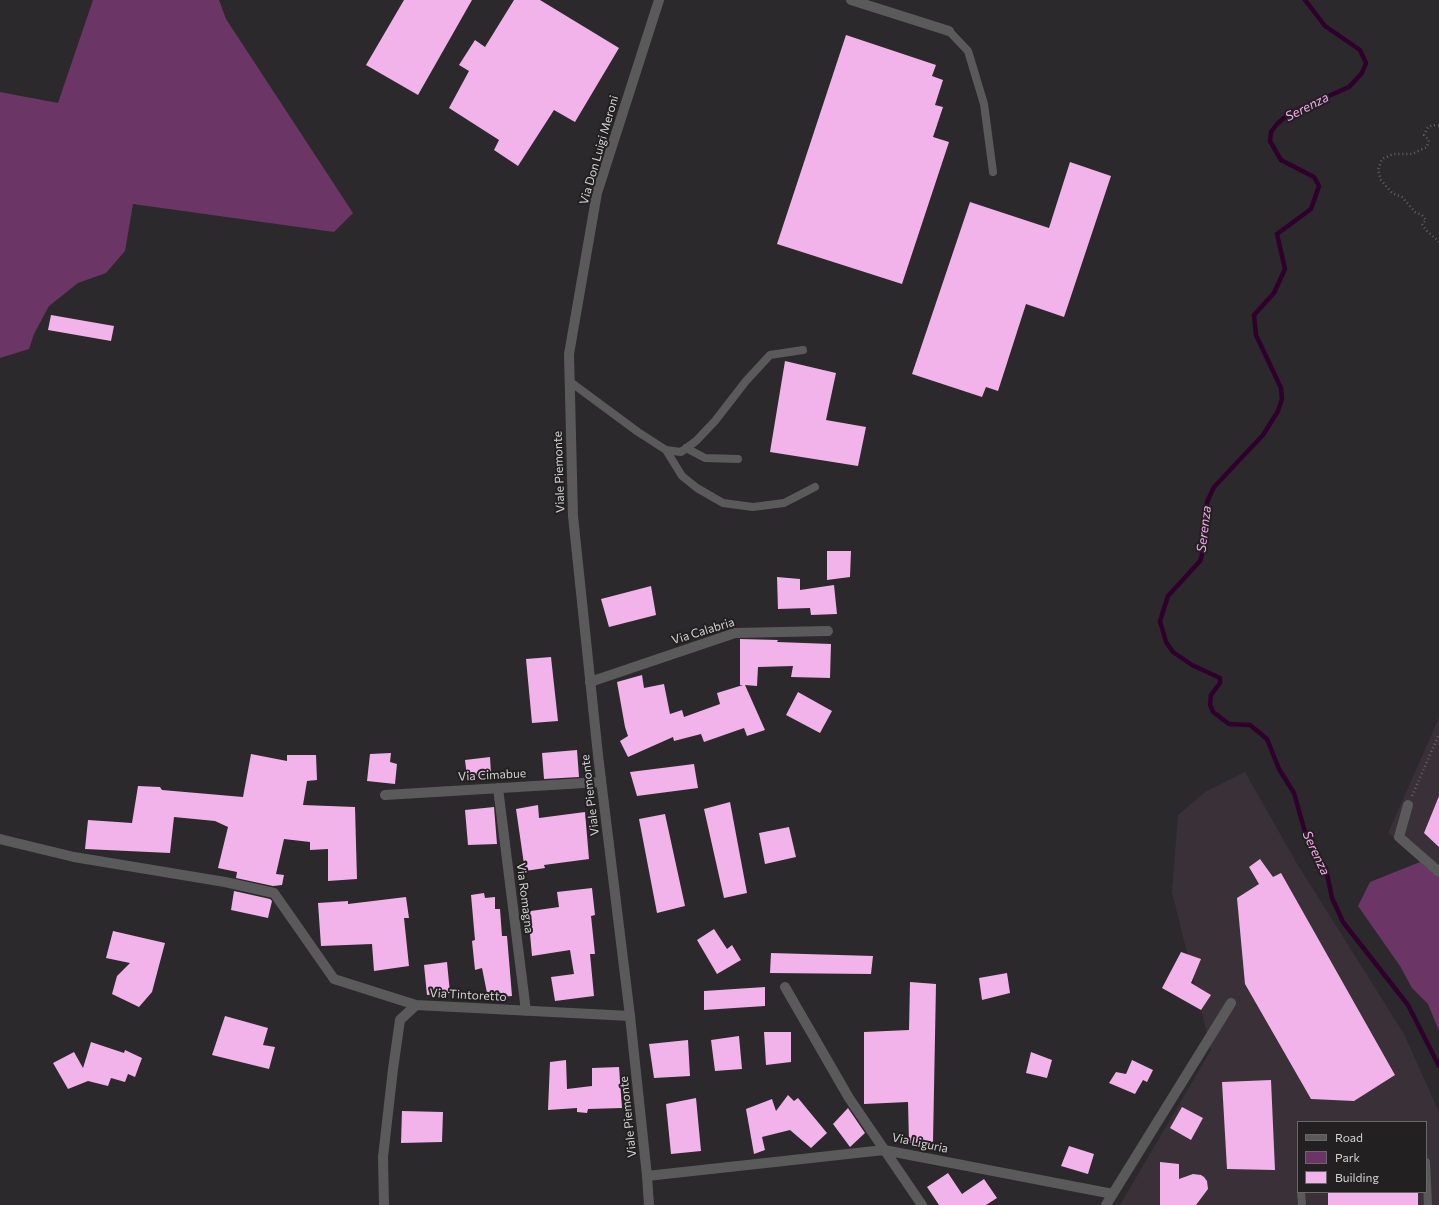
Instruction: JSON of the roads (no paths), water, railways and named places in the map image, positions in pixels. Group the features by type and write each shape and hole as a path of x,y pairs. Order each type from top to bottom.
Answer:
{"street":[{"name":"Via Don Luigi Meroni","path":"569,381 569,354 597,193 659,0"},
{"path":"851,0 949,31"},
{"name":"Viale Piemonte","path":"569,381 573,516 590,682 630,1016 649,1205"},
{"name":"Via Calabria","path":"590,682 735,633 828,631"},
{"name":"Via Cimabue","path":"384,794 602,782"},
{"name":"Via Romagna","path":"498,788 526,1011"},
{"path":"1408,805 1399,837 1439,872"},
{"path":"0,838 74,857 225,882 274,893 334,979 416,1005"},
{"name":"Via Liguria","path":"785,987 849,1098 884,1150 1113,1194"},
{"path":"1106,1205 1230,1003"},
{"name":"Via Tintoretto","path":"384,1205 383,1157 400,1020 416,1005 630,1016"},
{"path":"647,1176 884,1150 922,1205"}],"lane":[{"path":"949,31 968,52 984,104 993,172"},
{"path":"569,381 638,432 666,450 681,452 696,441 715,421 746,381 770,355 804,350"},
{"path":"686,448 705,458 738,459"},
{"path":"666,450 682,476 697,488 724,503 753,507 784,503 815,487"},
{"path":"1427,1184 1428,1205"},
{"path":"1301,1193 1302,1205"}],"waterway":[{"name":"Serenza","path":"1305,0 1325,26 1360,50 1366,63 1362,73 1349,87 1290,113 1277,124 1271,132 1270,141 1281,160 1314,177 1319,186 1311,209 1277,234 1285,269 1274,293 1254,315 1256,335 1281,388 1282,399 1278,411 1263,435 1214,487 1207,502 1204,548 1200,561 1168,596 1160,621 1166,642 1173,652 1192,665 1220,678 1220,683 1211,695 1210,704 1213,712 1229,724 1250,725 1267,739 1279,769 1294,793 1307,839 1326,869 1332,898 1343,922 1408,1005 1439,1066"}]}
